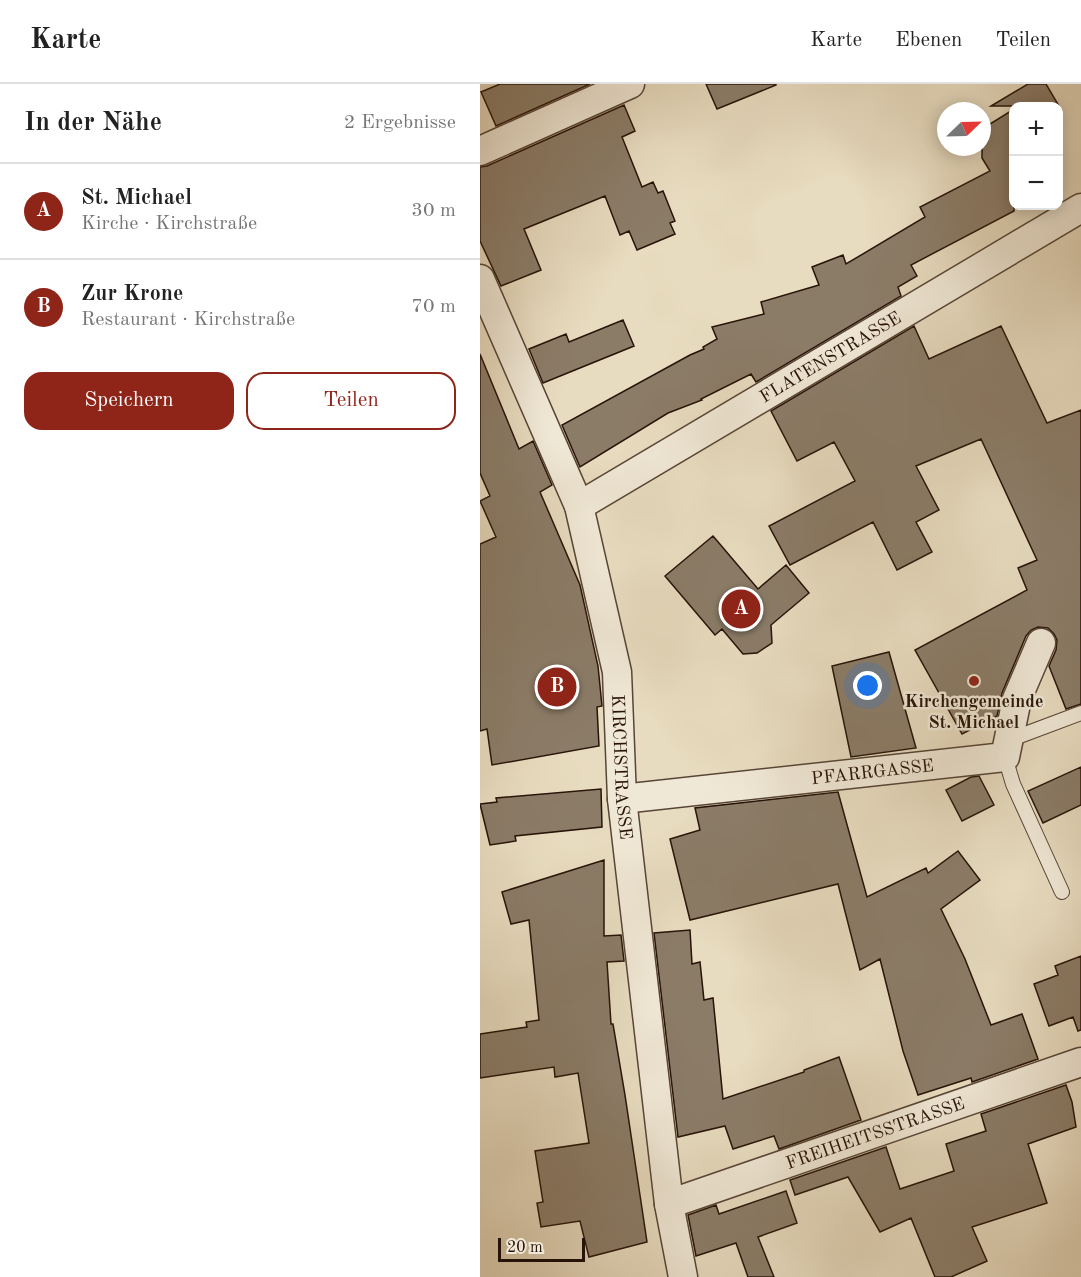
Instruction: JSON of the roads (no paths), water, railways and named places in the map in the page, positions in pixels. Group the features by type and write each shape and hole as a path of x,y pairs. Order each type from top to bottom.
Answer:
{"street":[{"path":"480,150 630,84"},
{"name":"FLATENSTRASSE","path":"579,506 1081,208"},
{"name":"KIRCHSTRASSE","path":"480,279 579,506 617,672 622,800 669,1204 683,1277"},
{"path":"1007,748 1017,699 1041,643"},
{"name":"PFARRGASSE","path":"622,800 1007,748"},
{"name":"FREIHEITSSTRASSE","path":"669,1204 1081,1062"}],"lane":[{"path":"1062,892 1013,784 1007,748 1081,713"}],"place":[{"name":"St. Michael","path":"741,609"},
{"name":"Kirchengemeinde St. Michael","path":"974,681"},
{"name":"Zur Krone","path":"557,687"}]}
